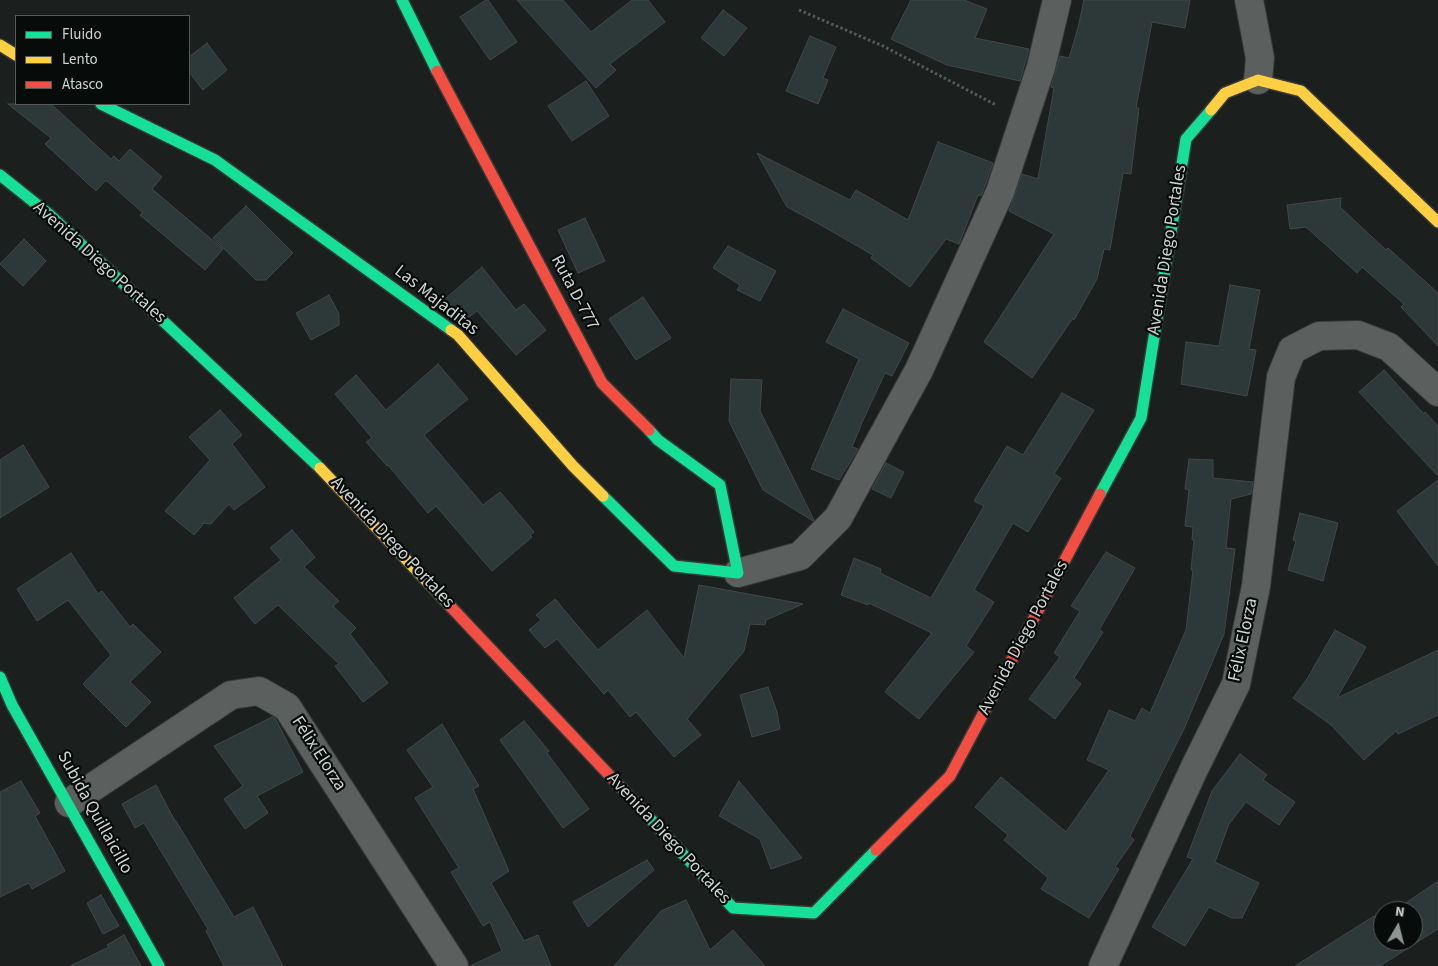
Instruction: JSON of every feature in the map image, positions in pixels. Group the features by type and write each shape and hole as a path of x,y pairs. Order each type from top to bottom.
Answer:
{"street":[{"name":"Ruta D-777","path":"402,0 448,92 602,383 658,440 720,486 738,573"},
{"path":"738,573 800,556 838,518 919,370 1000,192 1041,67 1058,0"},
{"path":"1249,0 1260,58 1258,80 1301,91 1438,222"},
{"path":"0,45 15,54"},
{"name":"Avenida Diego Portales","path":"0,175 50,215 334,480 733,908 814,913 950,776 969,741 1141,418 1186,138 1225,93 1258,80"},
{"name":"Las Majaditas","path":"103,105 215,160 458,335 573,466 674,566 738,573"},
{"name":"Félix Elorza","path":"1103,966 1194,769 1236,684 1256,586 1281,377 1292,350 1319,336 1358,335 1389,347 1438,392"},
{"name":"Subida Quillaicillo","path":"0,677 12,705 158,966"},
{"name":"Félix Elorza","path":"68,803 231,695 258,691 287,707 454,966"},
{"path":"0,711 12,705"}],"path":[{"path":"799,10 883,46 1024,118"}],"building":[{"path":"488,0 517,42 490,60 460,17"},
{"path":"517,0 563,0 591,32 632,0 648,0 665,22 610,64 616,70 596,88"},
{"path":"911,0 964,0 987,9 975,38 1029,49 1020,81 947,65 891,39"},
{"path":"1084,0 1190,0 1185,28 1152,22 1136,108 1139,108 1131,174 1123,173 1110,250 1104,249 1097,279 1074,320 1073,318 1032,378 984,342 1054,234 1009,211 1022,174 1038,179 1054,88 1051,87 1060,56 1069,58"},
{"path":"723,10 747,28 724,56 701,38"},
{"path":"810,36 836,47 823,78 828,80 818,104 786,91"},
{"path":"207,43 227,70 203,90 190,73 190,56"},
{"path":"586,81 609,116 572,141 548,106"},
{"path":"8,104 52,105 111,159 114,156 119,161 130,149 162,177 152,189 223,249 205,270 140,215 143,213 107,181 96,191 45,144 51,138"},
{"path":"938,142 993,163 981,196 978,195 959,244 946,239 910,287 871,258 873,255 787,207 757,153 850,200 856,190 908,220"},
{"path":"1341,198 1340,207 1386,250 1388,248 1438,293 1438,346 1401,307 1404,304 1362,267 1357,273 1306,227 1290,229 1287,205"},
{"path":"246,206 293,253 266,280 256,280 213,238"},
{"path":"585,218 605,261 578,273 558,230"},
{"path":"24,239 46,261 23,286 0,264"},
{"path":"728,246 776,271 760,301 737,290 740,285 713,268"},
{"path":"482,267 516,310 524,304 546,330 516,355 477,311 465,320 445,299"},
{"path":"1230,285 1260,290 1249,349 1256,350 1247,396 1181,384 1186,342 1219,346"},
{"path":"329,295 339,314 339,325 311,340 296,313"},
{"path":"643,297 671,338 636,360 609,319"},
{"path":"843,309 909,343 892,376 885,373 852,447 858,449 839,480 811,469 859,359 826,342"},
{"path":"438,364 468,399 424,435 483,505 500,492 534,532 530,535 532,537 492,571 436,506 428,513 366,442 372,438 335,394 356,375 386,410"},
{"path":"1384,370 1424,414 1425,412 1438,426 1438,476 1359,392"},
{"path":"731,379 762,380 760,411 813,521 763,490 729,421"},
{"path":"1062,393 1094,410 1054,474 1061,478 1028,532 1013,523 974,590 994,602 966,646 974,652 919,719 885,692 932,633 869,603 868,605 841,595 854,558 881,569 880,573 931,598 984,506 974,501 1007,446 1023,455"},
{"path":"220,410 242,435 232,444 265,487 234,510 229,504 211,524 204,523 194,535 165,511 210,460 189,437"},
{"path":"23,445 49,487 0,518 0,460"},
{"path":"1189,459 1213,460 1213,478 1253,482 1251,494 1231,499 1226,548 1235,549 1224,634 1184,729 1130,836 1134,840 1115,867 1119,869 1089,918 1041,889 1048,878 1004,840 1008,835 975,807 1001,777 1066,832 1109,770 1087,760 1109,710 1135,721 1142,708 1150,713 1186,630 1193,570 1191,570 1194,540 1192,540 1193,527 1185,526 1189,490 1185,489"},
{"path":"886,463 904,472 891,498 872,489"},
{"path":"1438,480 1438,566 1397,511"},
{"path":"1300,513 1338,523 1323,581 1288,570 1296,541 1293,540"},
{"path":"292,530 315,557 304,567 339,601 333,606 356,628 350,634 388,683 363,702 335,666 339,664 278,605 255,624 234,598 281,560 270,548"},
{"path":"1106,552 1135,568 1099,630 1103,632 1074,678 1081,684 1055,719 1029,699 1060,657 1054,653 1080,611 1071,606"},
{"path":"71,553 98,594 102,591 130,627 133,624 161,652 130,682 151,702 126,727 83,684 111,655 68,600 37,621 17,589"},
{"path":"699,585 803,604 766,620 765,625 750,624 744,651 687,719 701,735 674,757 636,712 630,717 608,690 604,694 557,639 545,648 529,630 541,620 536,615 555,599 598,650 647,610 684,658"},
{"path":"1335,630 1366,647 1337,698 1438,650 1438,715 1398,734 1396,731 1364,760 1330,724 1293,698 1307,679"},
{"path":"768,687 777,712 780,729 752,737 740,695"},
{"path":"272,717 275,718 303,772 257,796 268,813 245,829 224,799 243,786 214,746"},
{"path":"524,721 549,751 547,753 589,809 563,828 500,740"},
{"path":"442,724 479,786 473,789 509,871 491,883 524,941 538,935 551,966 470,966 502,951 490,922 483,926 451,872 459,868 415,798 433,787 407,750"},
{"path":"1240,754 1267,775 1263,780 1295,802 1279,825 1246,802 1229,824 1215,862 1259,883 1242,918 1232,918 1209,907 1185,946 1152,927 1193,859 1187,857 1212,791"},
{"path":"21,781 40,813 35,816 65,871 32,889 29,883 0,897 0,792"},
{"path":"739,781 802,858 771,869 760,839 719,816"},
{"path":"156,785 175,821 234,917 253,907 283,966 224,966 206,931 208,929 144,823 135,828 122,804"},
{"path":"647,860 654,870 588,927 573,902"},
{"path":"1438,881 1438,929 1423,939 1423,901 1409,901"},
{"path":"101,895 119,926 103,934 87,903"},
{"path":"686,900 710,950 733,930 765,966 614,966 661,911"},
{"path":"1373,917 1373,951 1404,951 1380,966 1295,966"},
{"path":"124,935 141,966 70,966 109,947 107,945"}],"traffic: fast":[{"path":"402,0 437,71"},
{"path":"103,105 215,160 451,330"},
{"path":"1100,494 1141,418 1186,139 1211,110"},
{"path":"0,175 50,215 320,468"},
{"path":"603,496 674,566 738,573 720,485 658,440 649,430"},
{"path":"0,677 12,705 159,966"},
{"path":"644,812 733,908 814,913 876,850"}],"traffic: slow":[{"path":"0,45 15,54"},
{"path":"1211,110 1225,93 1258,80 1301,91 1438,222"},
{"path":"451,330 458,335 573,466 603,496"},
{"path":"320,468 451,607"}],"traffic: jam":[{"path":"437,71 602,383 649,430"},
{"path":"876,850 950,776 1100,494"},
{"path":"451,607 644,812"}]}
